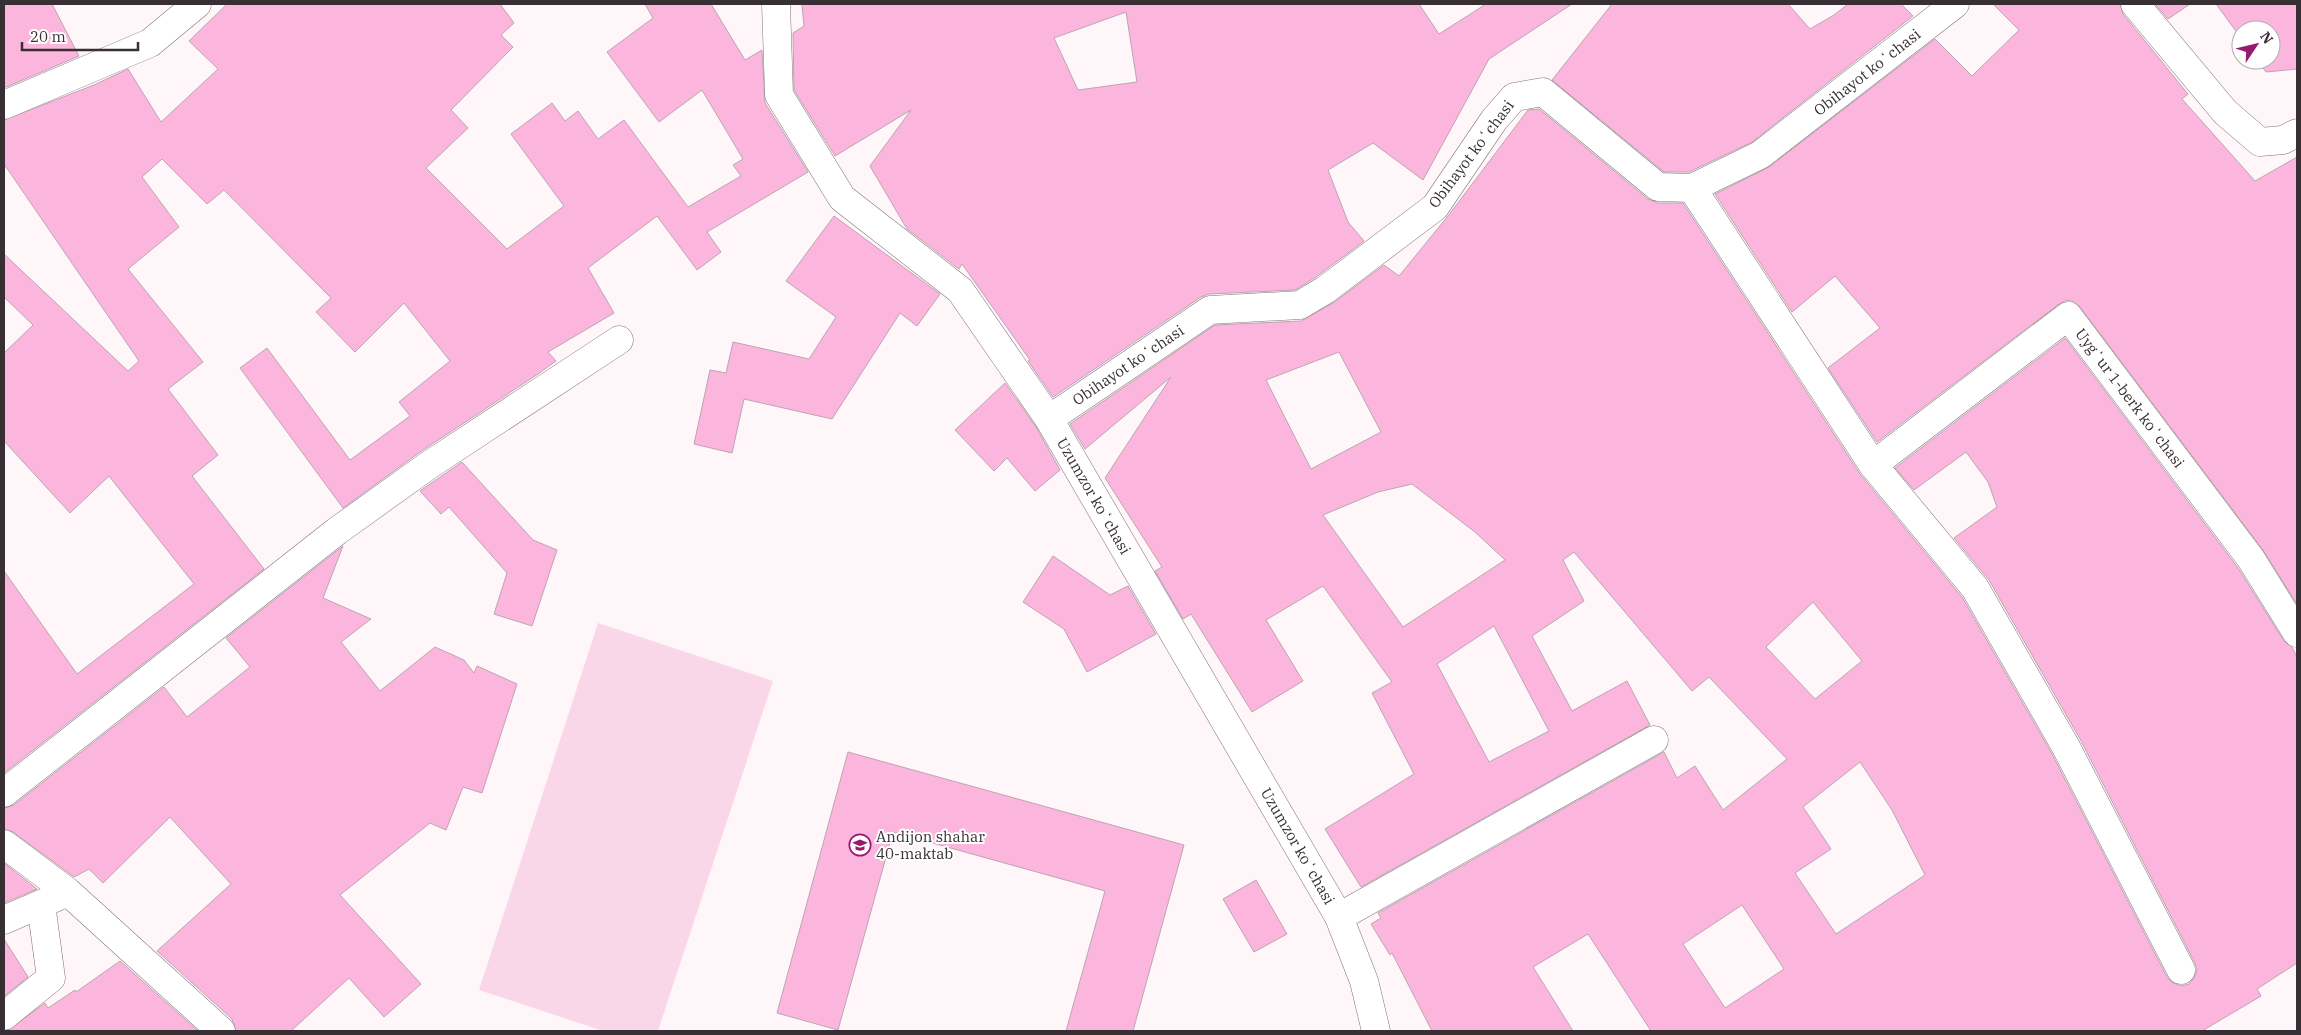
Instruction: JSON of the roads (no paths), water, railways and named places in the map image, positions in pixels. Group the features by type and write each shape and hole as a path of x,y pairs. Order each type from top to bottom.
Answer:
{"street":[{"path":"4,105 150,43 197,4"},
{"name":"Uzumzor koʻchasi","path":"776,4 779,95 842,198 960,290 1049,419 1339,916 1364,982 1376,1031"},
{"name":"Obihayot koʻchasi","path":"1049,419 1210,310 1300,305 1326,290 1435,207 1494,120 1514,97 1543,92 1658,187 1692,188 1760,155 1954,4"},
{"path":"2135,4 2225,112 2260,142 2284,140 2297,133"},
{"path":"1692,188 1873,465 1975,588 2066,747 2181,970"},
{"name":"Uygʻur 1-berk koʻchasi","path":"1873,465 2068,316 2251,559 2297,633"},
{"path":"4,793 337,531 430,465 619,340"},
{"path":"1339,916 1654,740"},
{"path":"4,844 68,892 221,1031"},
{"path":"4,920 68,892"},
{"path":"4,1016 51,978 41,904"}],"place":[{"name":"Andijon shahar 40-maktab","path":"860,845"}]}
